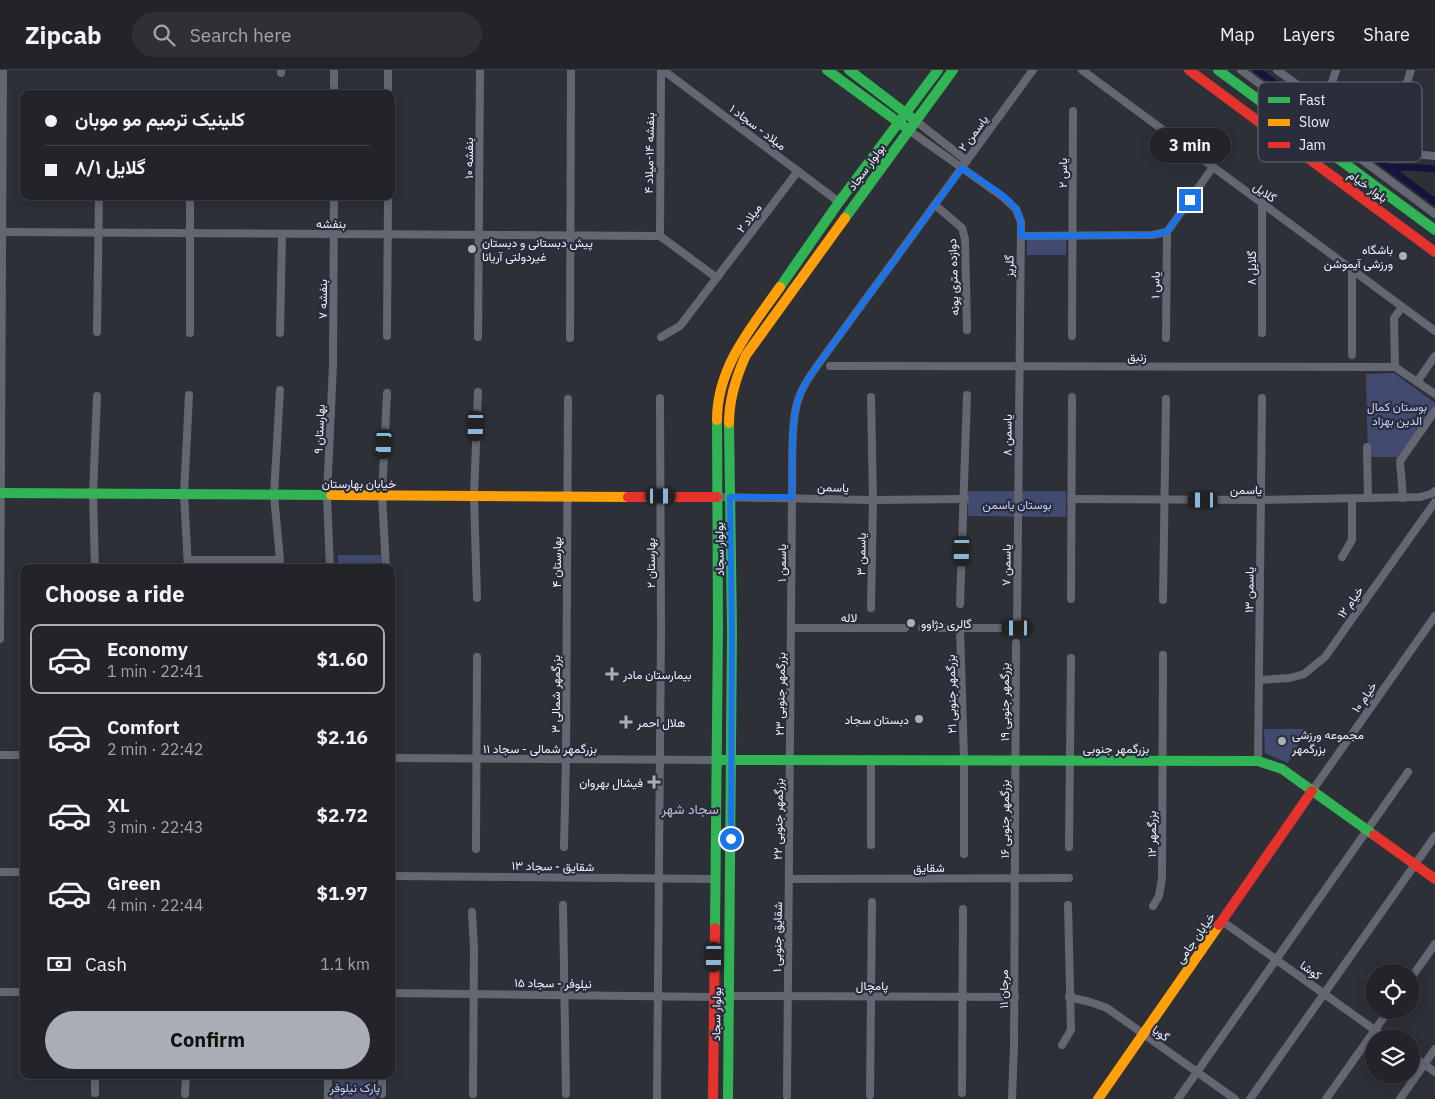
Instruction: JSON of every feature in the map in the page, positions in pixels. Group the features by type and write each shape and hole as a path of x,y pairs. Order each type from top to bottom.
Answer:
{"main road":[{"path":"826,70 910,131"},
{"path":"849,70 916,122"},
{"name":"بولوار سجاد","path":"712,1099 718,625 717,408 720,389 736,349 839,202 938,70"},
{"name":"بولوار سجاد","path":"728,1099 731,760 729,410 737,375 746,355 953,70"},
{"name":"بلوار خیام","path":"1189,70 1258,121"},
{"name":"بلوار خیام","path":"1218,70 1258,99"},
{"path":"1224,96 1222,90 1224,85 1229,82 1235,82"},
{"name":"بلوار خیام","path":"1313,162 1435,252"},
{"name":"بلوار خیام","path":"1343,162 1435,230"},
{"name":"خیابان بهارستان","path":"0,493 717,497"},
{"name":"بزرگمهر جنوبی","path":"717,760 1258,761 1282,769 1435,879"},
{"name":"خیابان جامی","path":"1098,1099 1312,791"}],"street":[{"path":"0,639 3,70"},
{"path":"334,70 334,90"},
{"path":"388,70 388,90"},
{"name":"بنفشه ۱۰","path":"478,337 480,70"},
{"path":"570,338 572,70"},
{"name":"میلاد - سجاد ۱","path":"662,70 839,202"},
{"name":"بنفشه ۱۴-میلاد ۴","path":"660,236 662,70"},
{"name":"یاسمن ۲","path":"792,497 794,419 798,401 805,384 1033,70"},
{"name":"گلایل","path":"1082,70 1435,331"},
{"path":"1241,70 1258,83"},
{"path":"1277,70 1293,82"},
{"path":"1332,82 1336,70"},
{"path":"1407,82 1411,70"},
{"name":"یاس ۲","path":"1072,336 1073,110"},
{"path":"916,122 967,161"},
{"name":"گلریز","path":"910,131 1004,197 1016,209 1021,222 1019,367"},
{"path":"1422,155 1435,156"},
{"path":"1365,162 1435,214"},
{"path":"1021,236 1152,235 1167,232 1213,167"},
{"name":"میلاد ۲","path":"661,337 680,326 798,171"},
{"path":"97,332 99,200"},
{"path":"190,200 190,334"},
{"name":"بنفشه ۷","path":"333,365 334,200"},
{"path":"387,336 388,200"},
{"name":"گلایل ۸","path":"1262,203 1262,334"},
{"name":"دوازده متری پونه","path":"935,205 962,228 966,240 966,330"},
{"name":"بنفشه","path":"2,232 660,236"},
{"name":"یاس ۱","path":"1166,338 1167,232"},
{"path":"280,333 282,234"},
{"path":"660,236 717,278"},
{"path":"1352,269 1352,356"},
{"path":"1402,307 1394,318 1395,367 1435,394"},
{"path":"1417,382 1435,356"},
{"name":"بهارستان ۹","path":"330,564 327,495 333,365"},
{"name":"زنبق","path":"830,366 1395,367"},
{"name":"یاسمن ۸","path":"1018,502 1019,367"},
{"path":"188,394 184,494 188,564 280,560 274,495 280,390"},
{"path":"386,564 382,495 387,392"},
{"path":"477,598 474,496 478,392"},
{"path":"960,604 967,395"},
{"path":"95,564 93,494 96,396"},
{"name":"یاسمن ۳","path":"871,397 873,500 872,608"},
{"path":"1071,599 1072,397"},
{"name":"بهارستان ۴","path":"567,628 568,398"},
{"name":"بهارستان ۲","path":"657,1099 661,630 660,398"},
{"name":"یاسمن ۱۳","path":"1258,761 1262,398"},
{"path":"1163,600 1166,399"},
{"path":"1403,498 1400,461 1435,411"},
{"path":"1367,447 1368,498"},
{"name":"یاسمن","path":"1072,499 1261,500 1420,498 1435,491"},
{"name":"یاسمن","path":"717,497 873,500 964,499"},
{"name":"یاسمن ۱","path":"792,497 792,628"},
{"path":"1342,557 1352,540 1352,499"},
{"name":"یاسمن ۷","path":"960,628 1017,628 1018,502"},
{"name":"خیام ۱۲","path":"1259,680 1290,678 1304,674 1325,657 1435,502"},
{"name":"خیام ۱۰","path":"1312,791 1435,616"},
{"name":"بزرگمهر شمالی ۳","path":"564,847 567,628"},
{"name":"لاله","path":"792,628 906,628"},
{"name":"بزرگمهر جنوبی ۲۳","path":"790,760 792,628"},
{"path":"922,628 960,628"},
{"name":"بزرگمهر جنوبی ۲۱","path":"960,628 964,760 964,854"},
{"name":"بزرگمهر جنوبی ۱۹","path":"1016,643 1016,760"},
{"name":"بزرگمهر ۱۲","path":"1153,906 1159,896 1162,878 1163,655"},
{"path":"476,849 477,657"},
{"path":"1069,847 1070,658"},
{"path":"0,755 20,755"},
{"name":"بزرگمهر شمالی - سجاد ۱۱","path":"395,758 717,760"},
{"path":"871,759 871,845"},
{"name":"بزرگمهر جنوبی ۲۲","path":"789,879 790,760"},
{"name":"بزرگمهر جنوبی ۱۶","path":"1015,878 1016,760"},
{"path":"1178,1099 1408,772"},
{"path":"1250,1099 1435,836"},
{"path":"0,872 20,872"},
{"name":"شقایق - سجاد ۱۳","path":"395,876 715,879"},
{"name":"مرجان ۱۱","path":"1012,1099 1015,997 1015,878"},
{"name":"شقایق","path":"789,879 1069,878"},
{"name":"شقایق جنوبی ۱","path":"787,1096 789,879"},
{"path":"870,1095 872,902"},
{"path":"563,905 566,995 566,1094"},
{"path":"1062,1046 1071,1030 1068,905"},
{"path":"962,1093 963,908"},
{"path":"472,912 474,949 473,1094"},
{"name":"کوشا","path":"1222,921 1375,1029"},
{"path":"1420,965 1435,944"},
{"path":"0,992 20,992"},
{"name":"نیلوفر - سجاد ۱۵","path":"395,993 714,997"},
{"name":"پامچال","path":"729,996 1015,997"},
{"name":"گویا","path":"1069,998 1107,1008 1235,1099"},
{"path":"1375,1029 1382,1019"},
{"path":"1326,1099 1365,1043"},
{"path":"1400,1099 1435,1049"},
{"path":"1420,1061 1435,1072"},
{"path":"95,1079 95,1093"},
{"path":"185,1094 186,1079"},
{"path":"328,1079 328,1099"},
{"path":"382,1079 382,1094"}],"green space":[{"path":"1027,236 1066,236 1066,255 1027,255"},
{"name":"بوستان کمال الدین بهزاد","path":"1394,373 1435,403 1435,413 1401,457 1368,457 1366,374"},
{"name":"بوستان یاسمن","path":"968,491 1066,491 1066,517 968,516"},
{"path":"338,555 381,555 381,564 338,564"},
{"name":"مجموعه ورزشی بزرگمهر","path":"1264,729 1307,729 1288,763 1265,753"},
{"name":"پارک نیلوفر","path":"335,1079 376,1079 376,1099 334,1099"}],"waterway":[{"path":"1257,70 1273,82"},
{"path":"1381,162 1435,202"},
{"path":"1389,168 1435,169"}],"traffic: fast":[{"path":"827,70 905,127"},
{"path":"849,70 912,118"},
{"path":"780,287 839,202 938,70"},
{"path":"845,218 953,70"},
{"path":"1218,70 1258,99"},
{"path":"1343,162 1435,230"},
{"path":"715,928 718,625 717,420"},
{"path":"728,1099 732,630 729,423"},
{"path":"0,493 331,495"},
{"path":"717,760 1258,761 1282,769 1374,835"}],"traffic: slow":[{"path":"729,423 730,405 734,388 746,355 845,218"},
{"path":"717,420 719,401 729,365 747,333 780,287"},
{"path":"331,495 628,497"},
{"path":"1098,1099 1219,925"}],"traffic: jam":[{"path":"1189,70 1258,121"},
{"path":"1313,162 1435,252"},
{"path":"628,497 717,497"},
{"path":"1219,925 1312,791"},
{"path":"1374,835 1435,879"},
{"path":"713,1099 715,928"}],"place":[{"name":"پیش دبستانی و دبستان غیردولتی آریانا","path":"472,249"},
{"name":"باشگاه ورزشی آیموشن","path":"1403,256"},
{"name":"گالری دژاوو","path":"911,623"},
{"name":"بیمارستان مادر","path":"612,674"},
{"name":"دبستان سجاد","path":"919,719"},
{"name":"هلال احمر","path":"626,722"},
{"name":"مجموعه ورزشی بزرگمهر","path":"1282,741"},
{"name":"فیشال بهروان","path":"654,782"}],"district":[{"name":"سجاد شهر","path":"690,809"}],"route":[{"path":"731,839 732,630 730,497 792,497 794,419 798,401 805,384 817,366 962,168 1004,197 1016,209 1021,222 1021,236 1152,235 1167,232 1190,200"}]}
